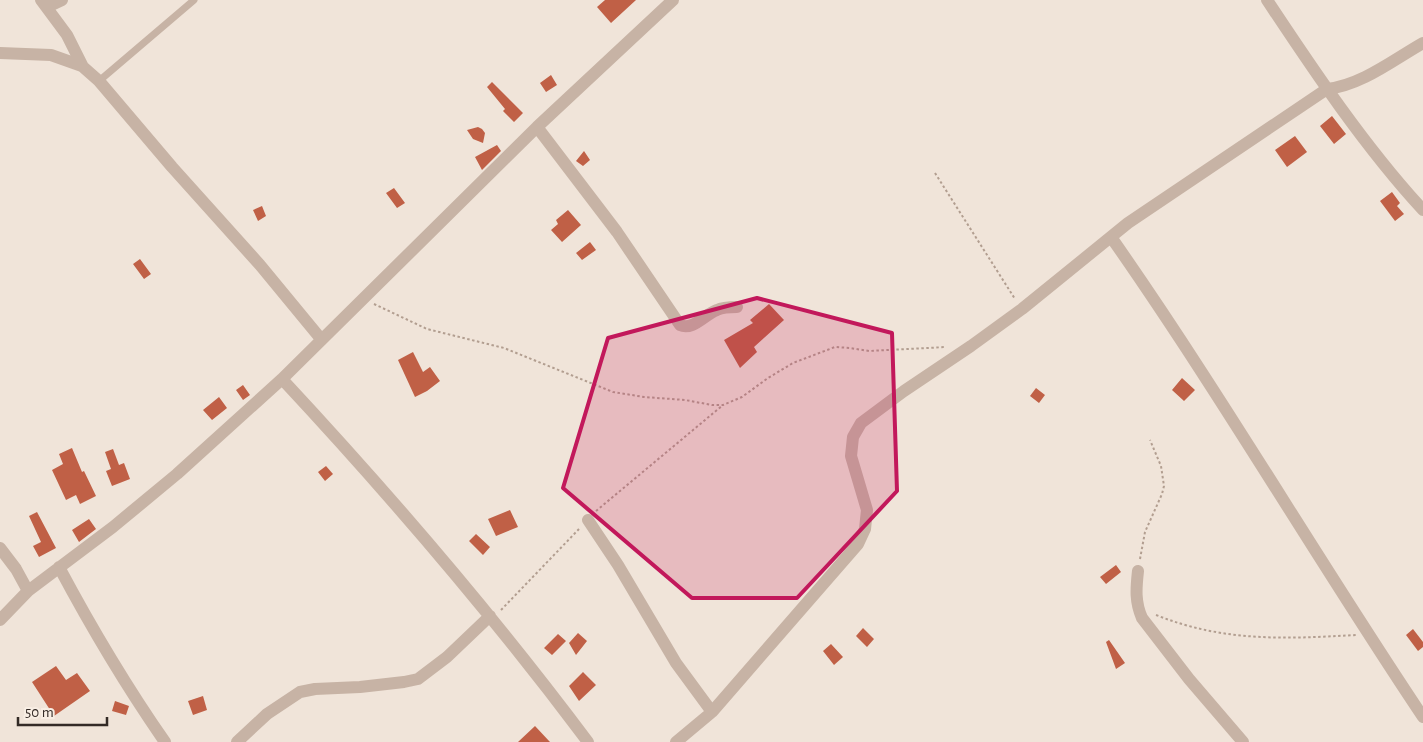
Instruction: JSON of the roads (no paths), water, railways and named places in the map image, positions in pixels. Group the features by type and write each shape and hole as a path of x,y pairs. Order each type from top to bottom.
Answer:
{"street":[{"path":"62,0 44,3 67,35 83,67"},
{"path":"0,620 28,591 113,527 177,474 282,379 537,126 673,0"},
{"path":"1267,0 1327,89 1375,152 1423,210"},
{"path":"676,742 712,712 858,544 865,530 866,510 851,456 853,437 861,423 1022,309 1142,213 1327,89 1357,82 1423,42"},
{"path":"0,53 51,55 83,67 99,80 172,167 266,272 321,340"},
{"path":"537,126 616,232 680,325 684,327 690,326 718,309 737,307"},
{"path":"1111,237 1198,364 1368,635 1423,717"},
{"path":"282,379 350,453 448,566 588,742"},
{"path":"588,520 618,565 676,663 712,712"},
{"path":"0,548 16,569 28,591"},
{"path":"0,567 16,569"},
{"path":"59,567 89,622 146,714 166,742"},
{"path":"1138,571 1136,596 1142,618 1189,679 1243,742"},
{"path":"237,742 267,714 300,692 315,689 360,688 418,679 448,657 491,618"}],"lane":[{"path":"99,80 194,0"}]}
